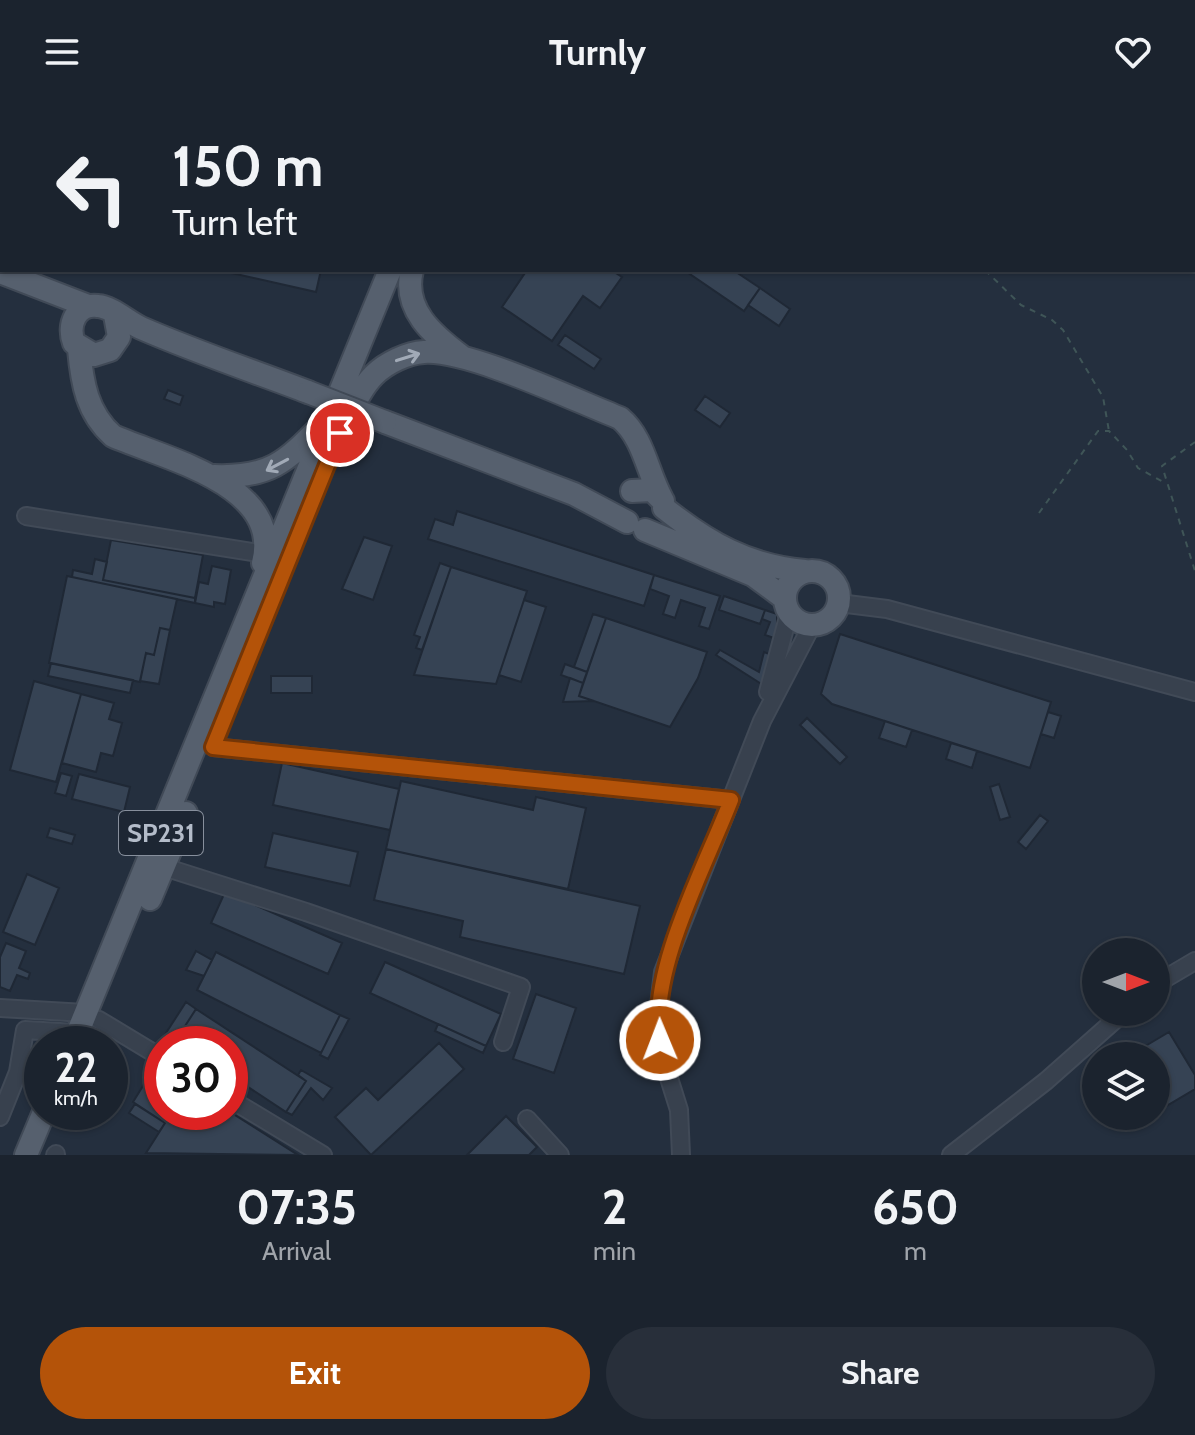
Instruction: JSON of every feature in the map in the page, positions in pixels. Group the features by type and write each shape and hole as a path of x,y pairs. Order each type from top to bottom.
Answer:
{"main road":[{"path":"0,272 88,306 100,306 179,343 308,392 385,422 574,494 659,523 663,504 648,474 632,428 620,418 462,357 422,352 396,360 375,374 364,388 335,424 272,469 245,477 206,475"},
{"name":"SP231","path":"87,1026 164,867 213,747 389,272"},
{"name":"SP231","path":"87,1026 248,620 404,272"},
{"path":"412,272 409,283 414,309 425,326 462,357"},
{"path":"25,282 59,316 75,342 109,349 179,343"},
{"path":"88,306 72,321 88,400 97,422 113,436 234,490 254,508 265,529 265,554 248,620"},
{"path":"88,400 94,371 120,329 115,315"},
{"path":"632,512 641,451"},
{"path":"652,490 663,504 712,543 773,569 823,572 831,577 839,594 839,603 829,619 812,625 799,622 787,606 753,575 632,512 652,490"},
{"path":"787,606 790,581 805,571"},
{"path":"26,1155 36,1130"},
{"path":"42,1155 52,1130"}],"street":[{"path":"26,516 265,554"},
{"path":"839,603 887,609 1195,692"},
{"path":"762,721 787,606"},
{"path":"681,1155 679,1110 663,1059 657,1022 663,972 762,721 812,625"},
{"path":"213,747 731,800"},
{"path":"164,867 521,987 503,1042"},
{"path":"1170,976 1195,961"},
{"path":"0,1008 67,1026"},
{"path":"951,1155 1046,1081 1108,1026"},
{"path":"0,1117 18,1072 24,1036"},
{"path":"248,1110 323,1155"},
{"path":"527,1119 560,1155"}],"path":[{"path":"987,272 1021,305 1052,320 1063,330 1103,397 1109,431 1138,468 1165,483"},
{"path":"1039,513 1098,431 1109,431"},
{"path":"1195,442 1162,466 1195,571"}],"building":[{"path":"227,272 321,272 316,292"},
{"path":"526,272 614,272 622,277 600,308 583,296 552,341 502,307"},
{"path":"687,272 736,272 760,288 744,311"},
{"path":"760,288 790,309 779,326 748,305"},
{"path":"565,335 601,359 594,369 558,345"},
{"path":"168,390 183,396 180,405 164,399"},
{"path":"705,396 730,413 720,427 695,410"},
{"path":"457,511 654,575 644,606 428,539 435,519 453,525"},
{"path":"364,537 392,546 373,600 342,589"},
{"path":"111,540 203,555 195,598 103,580"},
{"path":"95,559 107,562 103,580 195,598 195,603 72,577 73,570 92,574"},
{"path":"440,563 451,567 422,650 416,648 420,637 414,635"},
{"path":"212,566 231,570 225,604 214,602 214,607 195,603 199,582 208,584"},
{"path":"451,567 527,591 496,684 414,675"},
{"path":"654,575 720,596 709,629 699,626 705,608 681,600 675,618 663,614 669,596 650,589"},
{"path":"67,576 177,599 170,630 160,628 154,655 146,653 140,682 49,663"},
{"path":"724,596 765,610 760,624 719,610"},
{"path":"524,600 546,607 521,682 499,675"},
{"path":"765,610 777,614 777,639 765,635 770,622 762,619"},
{"path":"593,614 606,618 587,672 574,667"},
{"path":"606,618 707,652 698,678 670,727 579,696"},
{"path":"160,628 170,630 159,684 140,681 146,653 154,655"},
{"path":"840,634 1051,702 1030,768 832,704 821,694"},
{"path":"720,650 759,672 764,652 772,655 763,685 716,655"},
{"path":"51,663 133,680 130,693 48,676"},
{"path":"565,664 587,672 583,683 561,675"},
{"path":"271,676 312,676 312,693 271,693"},
{"path":"570,678 583,683 579,696 594,701 563,702"},
{"path":"34,681 81,694 56,782 10,770"},
{"path":"81,694 114,703 109,719 122,723 113,756 101,753 96,772 62,763"},
{"path":"1048,712 1061,716 1054,738 1041,734"},
{"path":"807,718 847,757 840,764 800,725"},
{"path":"885,721 912,730 906,747 879,738"},
{"path":"951,743 977,751 972,768 946,759"},
{"path":"282,763 399,789 390,830 273,805"},
{"path":"61,773 72,776 66,796 55,793"},
{"path":"79,774 130,787 124,812 72,799"},
{"path":"401,781 533,810 536,797 586,808 568,889 386,849"},
{"path":"999,784 1010,817 1000,820 990,787"},
{"path":"1040,815 1048,821 1026,849 1018,842"},
{"path":"50,828 75,835 72,844 47,837"},
{"path":"273,833 358,852 350,886 265,867"},
{"path":"386,849 640,906 624,974 460,937 463,921 374,900"},
{"path":"27,874 59,888 35,945 3,932"},
{"path":"225,892 342,943 328,974 211,923"},
{"path":"6,943 26,951 19,968 30,973 28,979 17,975 10,991 0,987 0,957"},
{"path":"196,951 212,960 204,976 186,970"},
{"path":"216,952 340,1015 321,1053 197,990"},
{"path":"385,962 501,1014 486,1046 370,993"},
{"path":"536,994 576,1008 554,1073 513,1059"},
{"path":"186,1002 196,1009 185,1026 171,1026"},
{"path":"196,1009 222,1026 185,1026"},
{"path":"340,1015 349,1019 328,1059 320,1055"},
{"path":"438,1024 486,1046 483,1053 435,1031"},
{"path":"1169,1032 1195,1075 1195,1089 1170,1104 1170,1042 1152,1042"},
{"path":"248,1043 306,1081 286,1112 248,1087"},
{"path":"439,1043 464,1069 371,1155 335,1117 366,1088 378,1100"},
{"path":"301,1070 332,1088 323,1100 311,1088 292,1115 286,1112 306,1081 298,1075"},
{"path":"144,1084 144,1109 133,1102"},
{"path":"135,1104 144,1110 144,1122 129,1113"},
{"path":"506,1116 537,1147 529,1155 467,1155"},
{"path":"248,1123 298,1155 146,1153 161,1130 248,1130"}],"route":[{"path":"340,433 213,747 731,800 663,972 657,1022 660,1040"}]}
